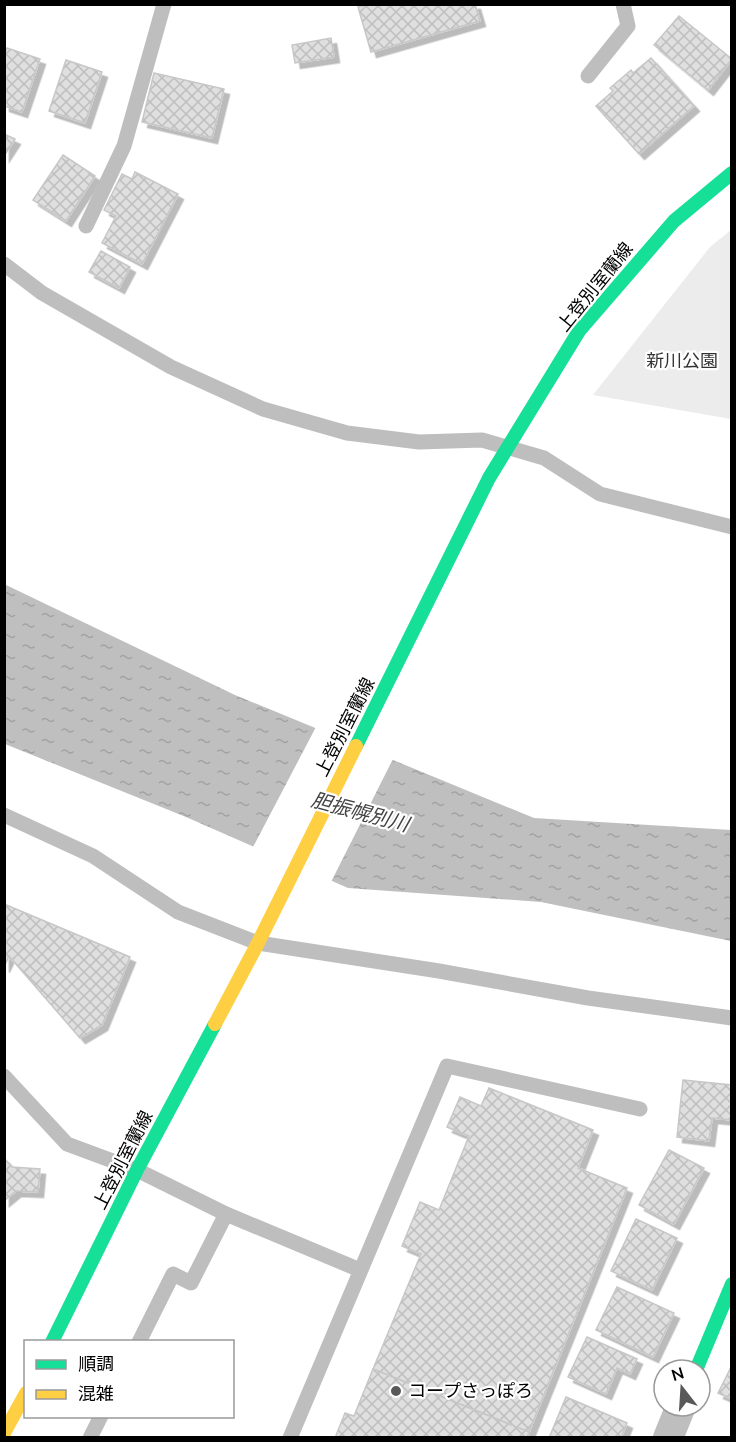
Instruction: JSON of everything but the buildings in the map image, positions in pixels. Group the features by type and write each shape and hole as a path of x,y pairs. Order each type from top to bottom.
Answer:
{"main road":[{"name":"上登別室蘭線","path":"52,1340 137,1170 258,943 489,478 579,331 674,221 732,173"},
{"path":"701,1358 732,1284"},
{"path":"4,1433 24,1397"}],"street":[{"path":"668,1437 676,1418"}],"lane":[{"path":"86,226 124,146 164,4"},
{"path":"588,76 628,26 623,4"},
{"path":"4,264 42,293 171,367 262,410 347,433 419,442 482,440 544,458 600,494 732,527"},
{"path":"4,815 93,856 178,912 258,943 439,971 588,998 732,1018"},
{"path":"290,1437 447,1066 640,1109"},
{"path":"4,1076 67,1144 137,1170 226,1214 360,1270"},
{"path":"140,1340 173,1274 191,1283 226,1214"},
{"path":"90,1437 100,1418"}],"green space":[{"name":"新川公園","path":"731,230 731,419 593,395 710,247"}],"water":[{"name":"胆振幌別川","path":"4,584 235,695 534,818 731,830 731,941 541,902 348,888 186,817 5,744"}],"pier":[{"path":"317,725 394,757 330,884 252,849"}],"traffic: fast":[{"path":"356,746 489,478 579,331 674,221 732,173"},
{"path":"53,1340 137,1170 215,1024"},
{"path":"701,1358 732,1284"}],"traffic: slow":[{"path":"215,1024 356,746"},
{"path":"4,1433 24,1397"}],"place":[{"name":"コープさっぽろ","path":"396,1391"}]}
